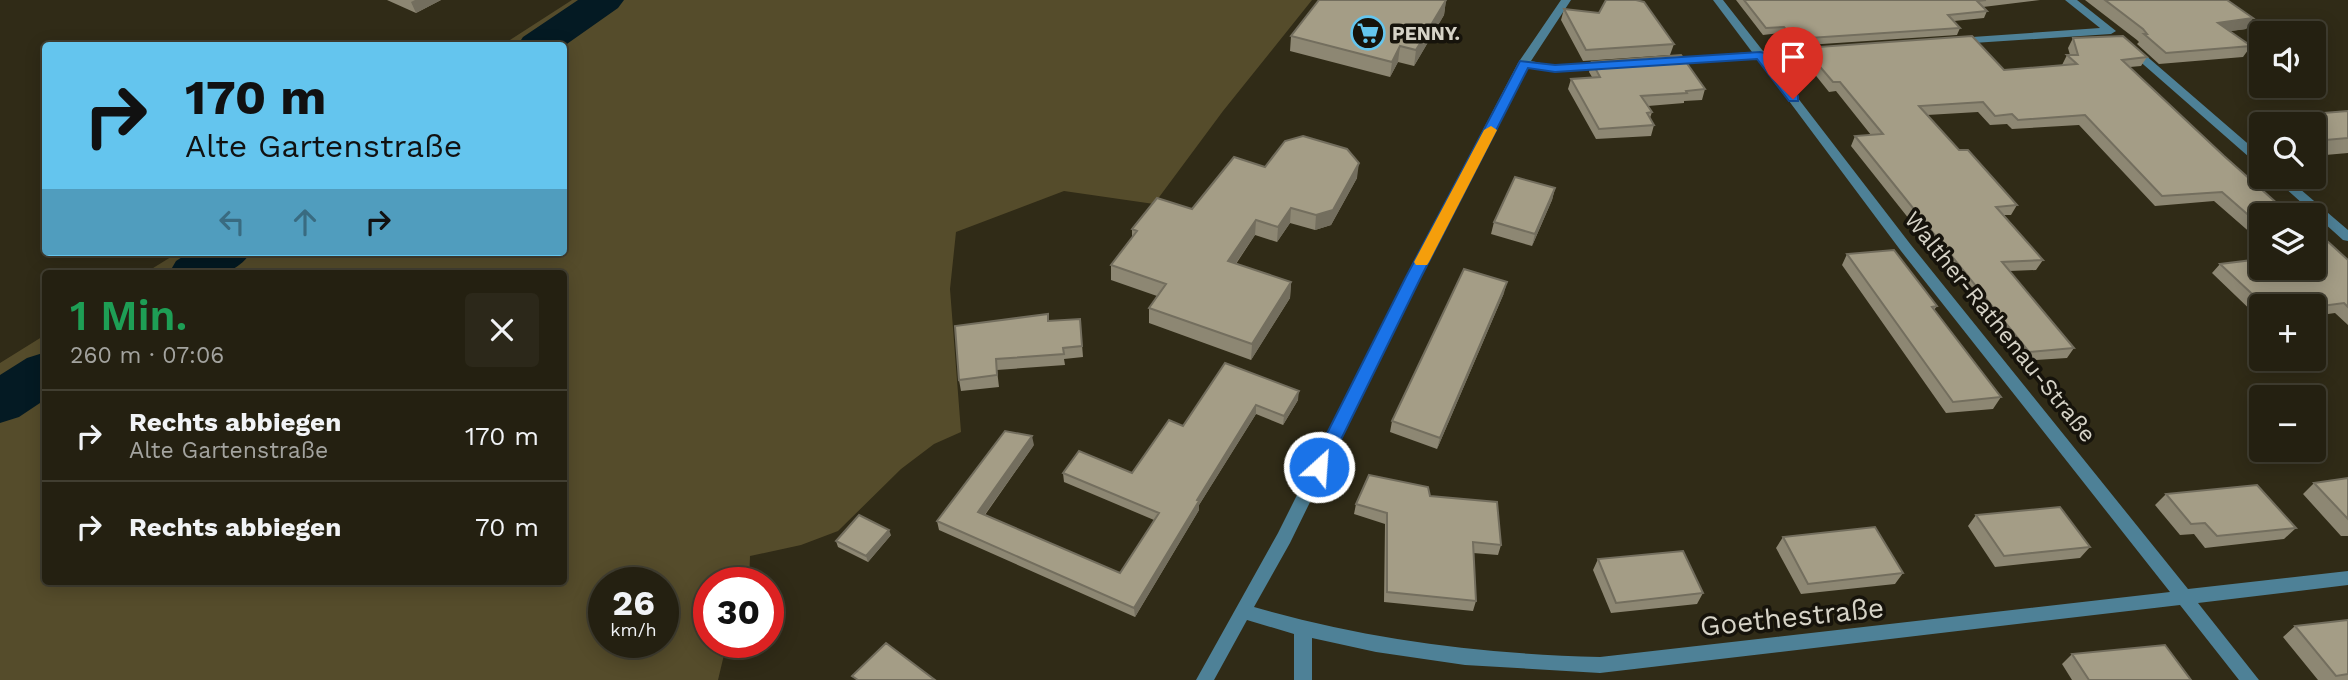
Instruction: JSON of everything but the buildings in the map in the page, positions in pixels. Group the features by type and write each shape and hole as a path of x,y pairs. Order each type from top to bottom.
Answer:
{"street":[{"path":"1205,680 1245,612 1524,63 1566,0"},
{"name":"Walther-Rathenau-Straße","path":"1718,0 1906,248 2250,680"},
{"path":"2070,0 2110,30 2249,151"},
{"path":"1941,42 2110,30"},
{"path":"1651,62 1826,51"},
{"path":"1524,63 1555,69 1623,64"},
{"path":"2293,189 2348,237"},
{"name":"Goethestraße","path":"1245,612 1303,631 1460,657 1526,665 1600,665 2348,578"},
{"path":"1303,631 1303,680"}],"shaded area":[{"path":"572,0 1312,0 1223,111 1154,204 1064,191 956,232 950,289 961,432 934,444 901,469 838,531 801,545 750,556 750,567 693,567 693,658 723,658 718,680 0,680 0,363 42,337 42,585 567,585 567,270 150,270 173,256 567,256 567,42 507,42"}],"waterway":[{"path":"543,42 604,0"},
{"path":"199,270 220,256"},
{"path":"0,402 42,375"}],"slow traffic":[{"path":"1421,262 1491,130"}],"place":[{"name":"PENNY.","path":"1368,33"}],"route":[{"path":"1319,467 1413,277 1524,63 1555,69 1760,55 1793,99"}]}
